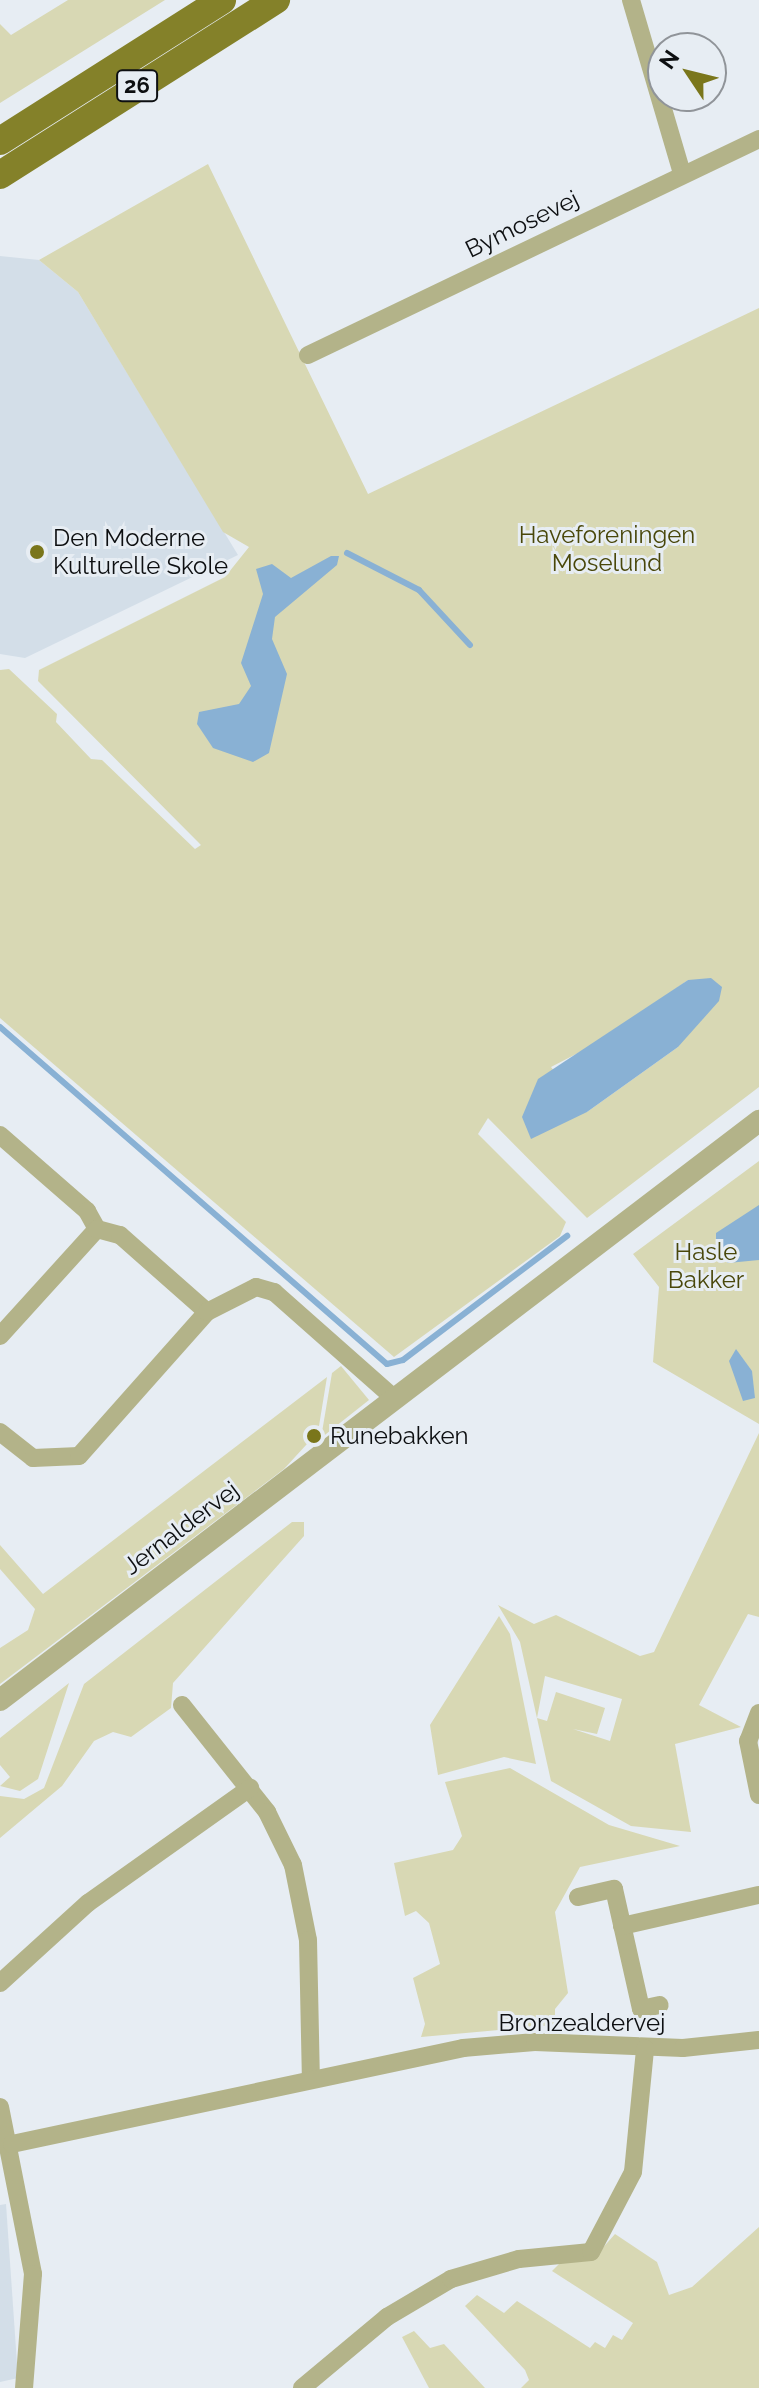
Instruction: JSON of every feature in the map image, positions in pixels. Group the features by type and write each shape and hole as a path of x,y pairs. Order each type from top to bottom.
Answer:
{"main road":[{"name":"26","path":"0,141 222,0"},
{"name":"26","path":"0,175 276,0"}],"street":[{"path":"631,0 682,173"},
{"name":"Bymosevej","path":"308,355 682,173 759,139"},
{"name":"Jernaldervej","path":"0,1700 759,1121"},
{"path":"0,1135 87,1211 97,1229 120,1235 207,1312"},
{"path":"0,1336 97,1229"},
{"path":"0,1432 33,1458 79,1456 207,1312 250,1289 269,1289 394,1398"},
{"path":"182,1705 250,1788 281,1836 303,1899 311,2079"},
{"path":"759,1713 748,1741 759,1795"},
{"path":"0,1983 88,1903 250,1788"},
{"name":"Bronzealdervej","path":"578,1897 614,1889 641,2009 660,2005"},
{"path":"622,1926 759,1895"},
{"name":"Bronzealdervej","path":"12,2144 463,2048 535,2042 645,2049 759,2040"},
{"path":"302,2388 387,2317 451,2279 519,2259 591,2252 633,2172 645,2049"},
{"path":"0,2107 12,2144 33,2274 24,2388"},
{"path":"0,2189 19,2184"}],"shaded area":[{"path":"0,256 39,260 78,292 238,555 25,658 0,654"},
{"path":"6,2204 18,2378 0,2382 0,2205"}],"green space":[{"path":"68,0 165,0 0,103 0,24 11,35"},
{"name":"Haveforeningen Moselund","path":"208,164 368,494 759,308 759,1087 587,1218 488,1118 478,1134 566,1222 560,1236 394,1357 0,1018 0,670 9,669 57,714 56,722 91,759 102,760 195,849 201,845 38,681 39,670 225,577 249,547 223,532 78,292 39,260","holes":["688,980 678,1047 587,1112 551,1067 607,1038"]},
{"name":"Hasle Bakker","path":"759,1161 759,1424 653,1362 659,1287 633,1254"},
{"path":"341,1366 369,1400 321,1438 332,1373"},
{"path":"327,1377 318,1432 284,1469 0,1684 0,1648 28,1630 35,1609 0,1569 0,1545 43,1594"},
{"path":"759,1433 759,1617 748,1614 699,1705 741,1727 675,1744 691,1832 631,1826 551,1781 520,1642 498,1605 534,1624 556,1615 640,1656 654,1652","holes":["545,1676 622,1699 610,1741 573,1729 597,1734 605,1708 556,1692 547,1721 537,1718"]},
{"path":"292,1522 304,1522 304,1536 173,1683 171,1708 131,1737 113,1732 94,1741 62,1786 0,1838 0,1796 24,1799 44,1788 84,1684"},
{"path":"499,1616 510,1634 536,1764 504,1757 438,1775 430,1725"},
{"path":"69,1683 38,1779 20,1791 0,1786 10,1777 0,1765 0,1738"},
{"path":"510,1768 609,1825 680,1846 580,1867 555,1912 568,1993 555,2009 555,2025 421,2037 425,2024 413,1978 440,1964 429,1923 416,1911 405,1916 394,1863 453,1850 462,1836 445,1782"},
{"path":"759,2227 759,2388 521,2388 529,2380 525,2370 465,2306 477,2295 504,2313 517,2301 590,2348 595,2342 605,2348 613,2335 622,2340 633,2323 552,2271 560,2263 592,2260 615,2234 657,2262 669,2295 692,2287"},
{"path":"414,2331 430,2348 444,2344 485,2388 429,2388 402,2337"}],"water":[{"path":"331,556 339,556 337,565 275,617 272,639 287,674 269,753 253,762 213,748 197,724 199,712 239,704 251,686 241,663 263,594 256,569 272,564 291,578"},
{"path":"711,978 722,987 719,1001 678,1047 587,1112 531,1139 522,1117 538,1079 688,980"},
{"path":"759,1205 759,1260 728,1263 716,1253 716,1233"},
{"path":"736,1349 752,1371 755,1398 743,1401 729,1361"}],"waterway":[{"path":"347,553 419,590 470,645"},
{"path":"0,1027 387,1364 403,1360 567,1236"}],"place":[{"name":"Den Moderne Kulturelle Skole","path":"37,552"},
{"name":"Runebakken","path":"314,1436"}]}
